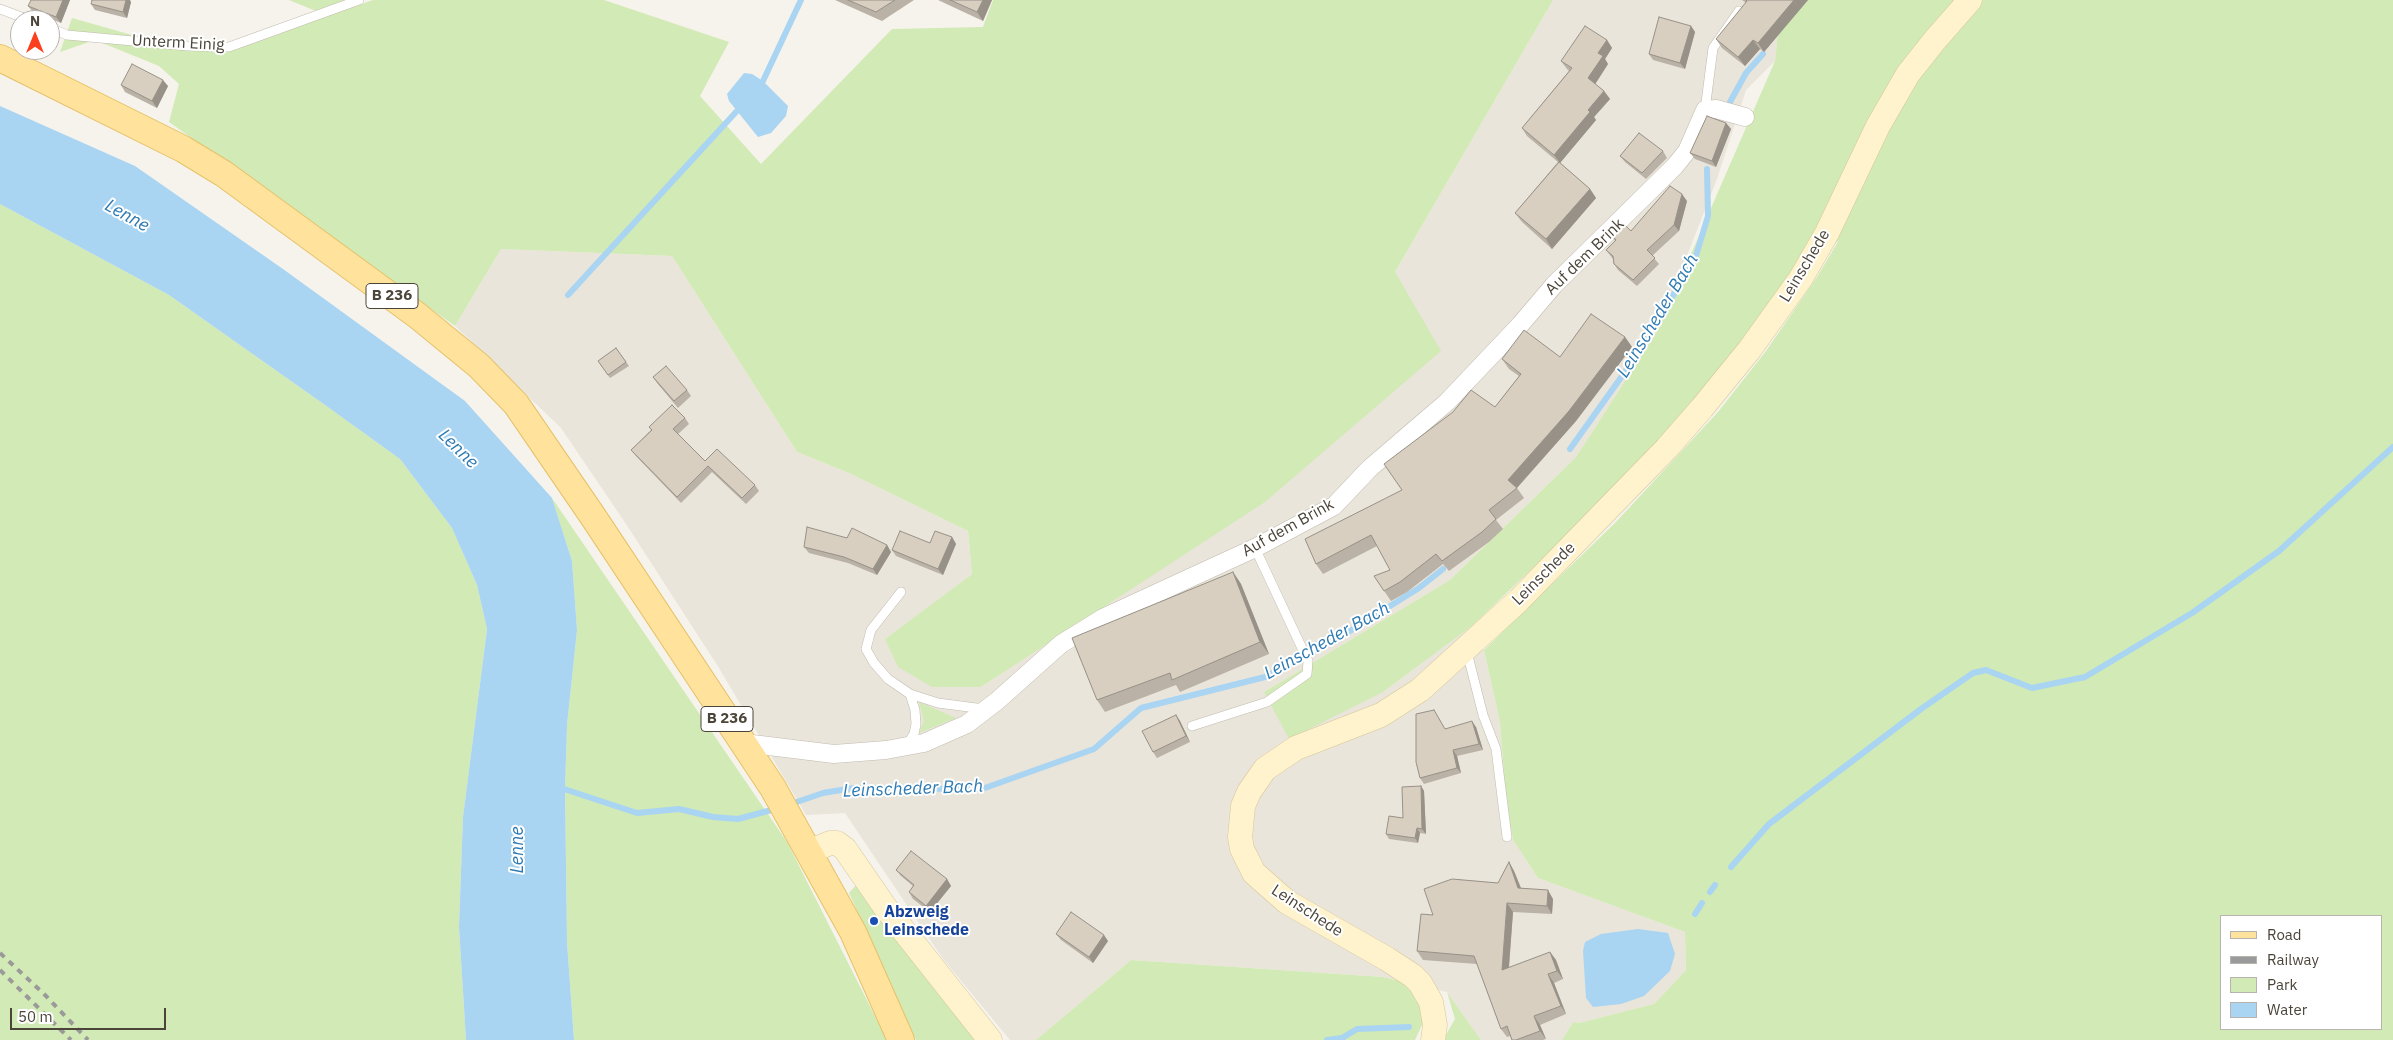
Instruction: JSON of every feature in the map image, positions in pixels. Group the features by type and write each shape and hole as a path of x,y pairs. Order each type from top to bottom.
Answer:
{"main road":[{"name":"Leinschede","path":"1433,1040 1434,1012 1431,1002 1420,983 1388,959 1294,906 1264,884 1254,873 1242,849 1240,821 1249,792 1265,769 1296,748 1360,724 1400,704 1433,680 1519,600 1602,516 1702,408 1750,349 1801,278 1827,233 1878,126 1908,74 1970,0"},
{"name":"B 236","path":"0,58 183,149 224,174 418,316 479,366 516,404 774,788 853,932 900,1040"},
{"path":"809,852 830,843 837,843 845,848 885,907 990,1040"}],"street":[{"path":"1705,110 1716,109 1744,117"},
{"name":"Auf dem Brink","path":"744,743 834,754 886,750 924,743 967,724 1061,644 1103,618 1255,548 1334,506 1370,468 1447,402 1520,325 1554,285 1675,166 1687,151 1705,110"}],"lane":[{"name":"Unterm Einig","path":"60,32 67,35 188,46 228,47 359,0"},
{"path":"1705,110 1713,48 1739,11"},
{"path":"1192,726 1267,702 1307,674 1308,661 1255,548"},
{"path":"900,592 871,630 866,648 874,664 888,680 910,694 938,703 986,709"},
{"path":"1466,649 1483,715 1496,748 1507,837"},
{"path":"906,746 914,734 916,724 915,710 910,694"}],"shaded area":[{"path":"1553,0 1791,0 1780,12 1775,61 1746,90 1717,179 1658,330 1576,457 1450,580 1264,692 1383,692 1472,626 1484,650 1500,722 1506,802 1513,840 1538,878 1685,932 1686,970 1654,1004 1579,1023 1573,1022 1562,1040 1481,1040 1447,992 1383,977 1131,960 1036,1040 1010,1040 943,959 845,813 806,815 719,668 626,524 561,428 455,326 501,249 672,256 797,452 849,473 968,531 972,574 885,639 981,687 1117,598 1395,272"}],"green space":[{"path":"289,0 347,0 316,11"},
{"path":"373,0 604,0 729,42 700,96 761,164 892,29 983,27 993,0 1553,0 1395,272 1441,351 1265,502 981,687 932,687 898,667 885,639 972,574 968,531 849,473 797,452 672,256 501,249 455,326 169,122 179,84 159,66 95,40 60,52 72,18 185,50 224,52"},
{"path":"1791,0 2393,0 2393,1040 1562,1040 1573,1022 1579,1023 1654,1004 1686,970 1685,932 1538,878 1513,840 1506,802 1500,722 1484,650 1615,523 1718,412 1766,351 1817,277 1839,240 1792,285 1699,409 1472,626 1383,692 1289,739 1264,692 1450,580 1576,457 1658,330 1775,61 1780,12"},
{"path":"0,204 169,295 325,405 400,459 452,528 477,585 487,629 463,817 459,927 466,1040 0,1040"},
{"path":"552,498 787,842 887,1040 574,1040 567,942 565,790 567,725 577,630 572,561"},
{"path":"919,702 956,718 919,733 924,721"},
{"path":"857,884 975,1040 916,1040 849,893"},
{"path":"1131,960 1383,977 1417,985 1430,1008 1415,1040 1036,1040"},
{"path":"1447,992 1481,1040 1443,1040 1455,1019"}],"water":[{"path":"744,73 752,74 763,81 788,106 786,116 771,133 758,137 729,101 727,94"},
{"name":"Lenne","path":"0,106 135,166 283,269 465,401 552,498 572,561 577,630 567,725 565,790 567,942 574,1040 466,1040 459,927 463,817 487,629 477,585 452,528 400,459 325,405 169,295 0,204"},
{"path":"1638,929 1668,933 1675,954 1670,971 1644,996 1621,1004 1593,1007 1586,998 1583,951 1585,942 1601,934"}],"building":[{"path":"31,0 63,0 59,10 38,10 28,6"},
{"path":"92,0 126,0 123,12 91,4"},
{"path":"848,0 895,0 876,12"},
{"path":"950,0 983,0 977,12"},
{"path":"1746,0 1794,0 1758,43 1753,40 1738,57 1716,39"},
{"path":"1659,17 1691,26 1680,63 1649,54"},
{"path":"1585,26 1607,40 1598,53 1603,56 1588,78 1604,91 1588,110 1590,112 1554,155 1522,128 1572,68 1561,61"},
{"path":"132,64 163,80 152,101 121,85"},
{"path":"1707,116 1726,123 1712,161 1690,153"},
{"path":"1639,133 1663,151 1642,173 1620,156"},
{"path":"1559,162 1590,189 1546,239 1515,213"},
{"path":"1670,186 1682,194 1674,225 1647,250 1655,258 1633,280 1614,264 1613,256 1606,250 1616,240 1611,234 1623,223 1631,231"},
{"path":"1591,314 1625,337 1569,411 1508,480 1517,488 1489,510 1496,519 1482,532 1442,561 1436,554 1400,582 1384,591 1374,576 1390,570 1371,535 1316,564 1305,539 1402,490 1384,464 1453,412 1471,390 1495,407 1521,374 1502,359 1524,330 1560,357"},
{"path":"616,348 626,362 608,375 598,361"},
{"path":"666,366 687,390 674,401 653,377"},
{"path":"672,405 685,418 673,429 705,461 717,449 755,485 742,498 708,466 677,497 631,450 652,430 649,427"},
{"path":"807,527 847,538 852,528 887,545 873,569 844,557 804,547"},
{"path":"900,531 930,543 935,531 952,537 938,569 892,550"},
{"path":"1233,572 1260,642 1172,680 1170,673 1097,700 1072,638"},
{"path":"1434,710 1445,729 1472,721 1479,744 1453,750 1457,768 1420,778 1416,762 1416,714"},
{"path":"1176,715 1186,736 1153,752 1142,731"},
{"path":"1421,786 1422,829 1417,828 1415,838 1386,834 1389,816 1403,818 1402,787"},
{"path":"911,851 947,879 926,906 909,892 914,885 896,870"},
{"path":"1509,862 1518,888 1548,890 1547,906 1507,903 1502,970 1550,952 1557,971 1548,974 1561,1006 1534,1016 1540,1031 1516,1040 1512,1040 1507,1026 1501,1029 1474,956 1417,951 1421,914 1433,915 1424,889 1452,879 1498,883"},
{"path":"1071,912 1104,935 1089,957 1056,934"}],"waterway":[{"path":"763,81 801,0"},
{"name":"Leinscheder Bach","path":"1730,102 1746,73 1763,54"},
{"path":"568,295 736,112"},
{"name":"Leinscheder Bach","path":"1570,449 1637,355 1695,259 1708,216 1707,169"},
{"path":"1731,867 1769,824 1921,709 1973,673 1986,670 2032,688 2085,677 2192,613 2279,551 2393,447"},
{"name":"Leinscheder Bach","path":"788,805 823,793 853,788 982,789 1094,749 1141,708 1265,677 1337,639 1419,588 1443,569"},
{"name":"Leinscheder Bach","path":"558,787 637,813 679,809 713,817 738,819 779,808"},
{"path":"1710,892 1715,885"},
{"path":"1695,914 1702,903"},
{"path":"1327,1040 1342,1038 1357,1029 1409,1027"}],"railway":[{"path":"0,953 44,994 88,1040"},
{"path":"0,970 71,1040"}],"place":[{"name":"Abzweig Leinschede","path":"874,921"}]}
